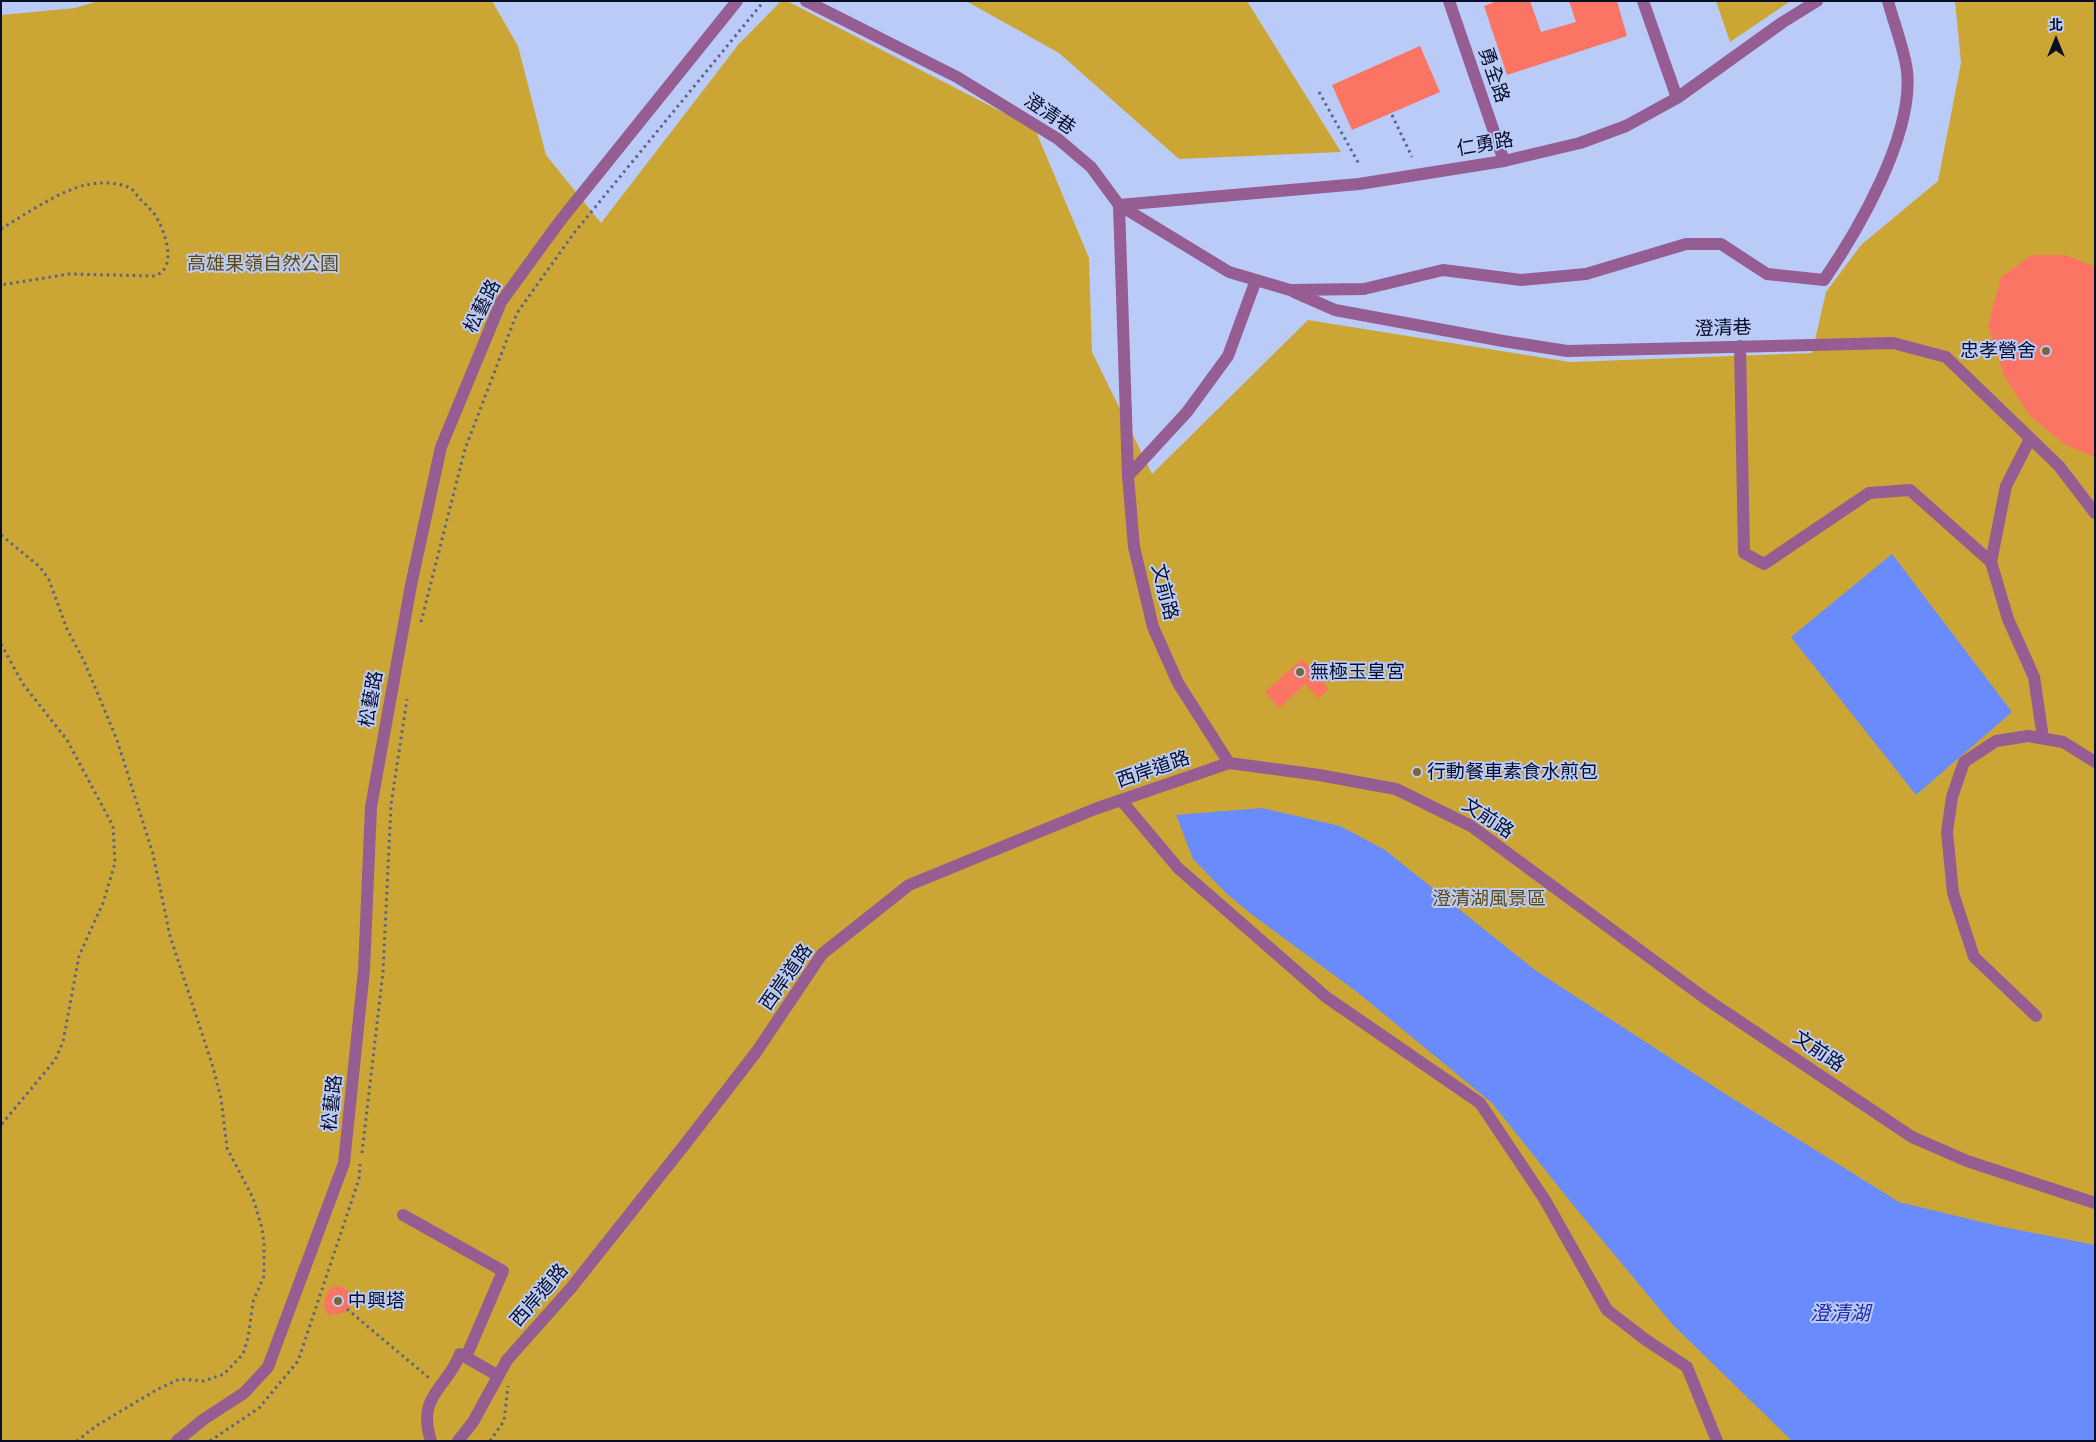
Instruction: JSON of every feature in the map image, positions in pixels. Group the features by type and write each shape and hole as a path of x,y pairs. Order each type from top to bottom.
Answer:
{"street":[{"name":"松藝路","path":"177,1441 204,1419 244,1393 268,1366 344,1163 364,970 371,806 411,585 441,447 501,302 560,222 737,1"},
{"name":"澄清巷","path":"806,1 957,77 1058,139 1091,168 1119,204 1229,272 1290,290 1335,310 1567,351 1893,343 1946,357 2059,466 2095,513"},
{"name":"勇全路","path":"1449,1 1504,161"},
{"path":"1643,1 1677,98"},
{"name":"仁勇路","path":"1119,204 1359,184 1504,161 1580,143 1626,126 1677,98 1784,22 1817,1"},
{"name":"澄清巷","path":"1290,290 1364,289 1443,270 1521,280 1586,274 1686,244 1721,244 1767,274 1824,280 1846,247 1892,156 1907,100 1907,70 1888,1"},
{"name":"文前路","path":"1119,204 1128,476 1134,547 1152,626 1178,683 1228,763 1319,775 1396,789 1471,826 1706,999 1912,1137 1966,1161 2095,1203"},
{"path":"1128,476 1187,412 1228,356 1256,280"},
{"path":"1740,346 1744,553 1764,564 1869,493 1910,490 1990,562"},
{"path":"2030,439 2006,486 1990,562 2008,619 2034,677 2042,738"},
{"path":"2036,1016 1974,957 1953,893 1946,832 1952,797 1964,762 1996,741 2028,736 2063,742 2095,762"},
{"name":"西岸道路","path":"458,1441 473,1422 507,1360 571,1288 692,1136 757,1051 822,954 909,885 1095,808 1228,763"},
{"path":"1121,800 1178,868 1326,997 1480,1103 1545,1200 1607,1310 1646,1340 1687,1367 1716,1441"},
{"name":"西岸道路","path":"403,1215 503,1271 466,1357 460,1354 455,1368 439,1387 429,1404 427,1418 431,1441"},
{"path":"466,1357 499,1373"}],"path":[{"path":"419,632 465,449 517,313 574,233 764,1"},
{"path":"1319,92 1359,164"},
{"path":"1392,115 1412,157"},
{"path":"1,229 60,193 87,185 107,183 132,189 154,214 165,234 168,250 167,262 160,274 155,276 69,274 1,284"},
{"path":"1,535 40,567 49,580 67,629 84,661 117,740 153,854 170,936 212,1064 221,1098 227,1148 253,1198 262,1228 264,1244 264,1276 253,1302 248,1338 243,1354 224,1374 204,1381 180,1380 158,1389 96,1426 77,1441"},
{"path":"1,644 23,684 67,740 113,826 116,863 92,931 79,956 73,980 64,1042 55,1060 1,1125"},
{"path":"210,1441 259,1408 298,1360 359,1178 382,972 391,805 409,689"},
{"path":"347,1309 439,1387"},
{"path":"490,1441 504,1421 510,1389 499,1373"}],"green space":[{"name":"澄清湖風景區","path":"99,1 492,1 518,46 546,155 601,223 738,45 781,1 787,1 1035,129 1089,258 1092,352 1152,474 1308,320 1570,362 1812,353 1826,292 1861,245 1938,181 1961,63 1955,1 2095,1 2095,1441 1,1441 1,15 75,8"},
{"path":"966,1 1247,1 1341,152 1179,159 1059,53"},
{"path":"1716,1 1789,1 1789,2 1730,42"}],"water":[{"path":"1892,554 2012,712 1916,795 1791,637"},
{"name":"澄清湖","path":"1262,808 1340,826 1385,850 1535,970 1727,1095 1899,1202 1998,1226 2095,1245 2095,1441 1792,1441 1672,1324 1573,1205 1492,1103 1357,992 1251,914 1227,894 1193,859 1176,815"}],"building":[{"path":"1497,1 1530,1 1541,32 1576,22 1569,1 1617,1 1627,36 1507,75 1484,6"},
{"path":"1420,46 1440,92 1352,130 1332,85"},
{"name":"忠孝營舍","path":"2032,255 2066,255 2095,267 2095,457 2066,445 2030,416 2004,376 1988,326 2001,277"},
{"name":"無極玉皇宮","path":"1302,659 1329,689 1318,698 1305,684 1279,708 1265,692"},
{"name":"中興塔","path":"341,1286 348,1291 352,1304 345,1313 328,1315 324,1308 325,1297 331,1287"}],"place":[{"name":"忠孝營舍","path":"2046,351"},
{"name":"無極玉皇宮","path":"1300,672"},
{"name":"行動餐車素食水煎包","path":"1417,772"},
{"name":"中興塔","path":"338,1301"}],"park label":[{"name":"高雄果嶺自然公園","path":"263,264"}]}
